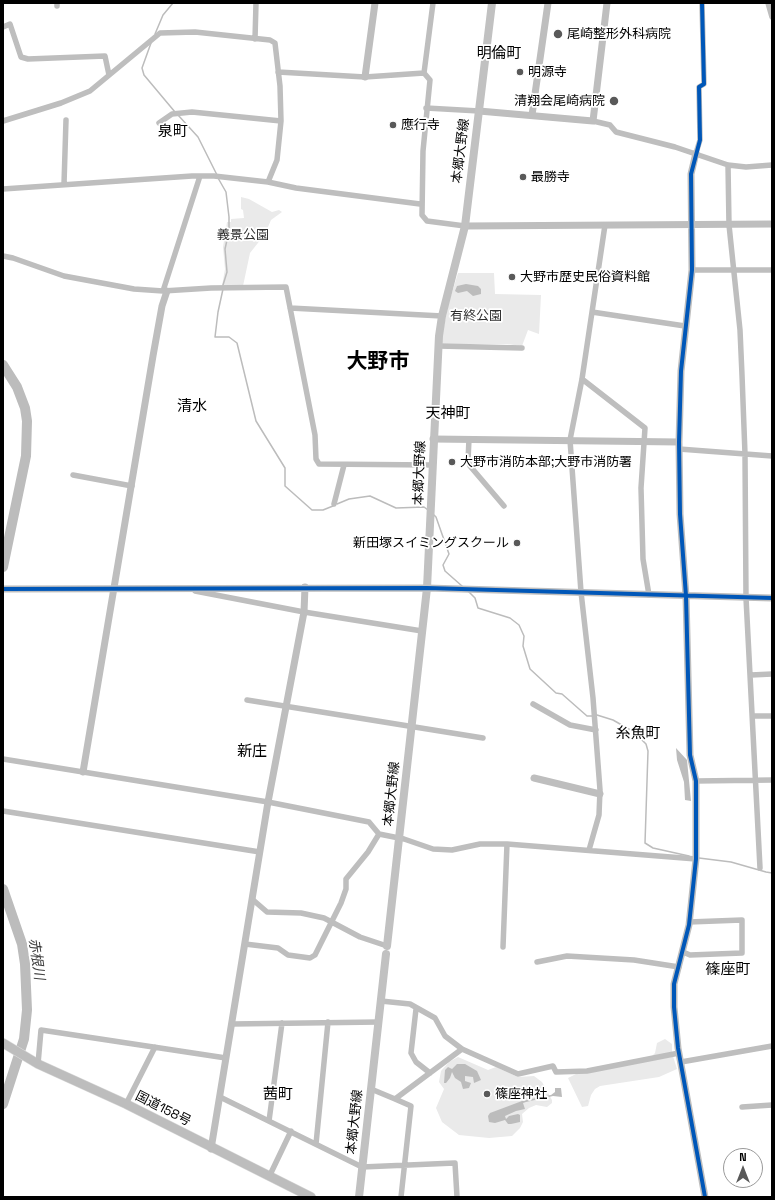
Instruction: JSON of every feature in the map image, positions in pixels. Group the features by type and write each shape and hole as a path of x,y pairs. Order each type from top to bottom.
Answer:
{"highway":[{"name":"国道158号","path":"3,1043 38,1064 126,1104 211,1149 311,1197"}],"main road":[{"name":"本郷大野線","path":"359,1197 427,588 438,346 442,316 465,226 492,3"}],"street":[{"path":"255,39 256,3"},
{"path":"364,77 375,3"},
{"path":"433,3 424,73 430,80 426,108 420,204 422,215 427,221 465,226 772,224"},
{"path":"532,116 548,3"},
{"path":"592,121 607,3"},
{"path":"702,3 704,84 699,87 700,140 691,174 692,270 685,326 679,445 680,514 686,596 690,755 696,781 696,859 689,922 683,952 674,984 674,1007 679,1053 705,1197"},
{"path":"768,3 772,17"},
{"path":"3,27 10,24 21,57 28,60 105,56 108,75"},
{"path":"3,121 61,103 90,91 160,33 195,32 270,40 275,43 280,121 277,156 268,182"},
{"path":"278,72 364,77 424,73"},
{"path":"426,108 592,121 610,125 616,132 696,153 728,165 746,167 772,166"},
{"path":"159,123 172,114 192,112 280,121"},
{"path":"64,184 66,120"},
{"path":"728,165 729,224 740,330 745,454 746,598 760,868"},
{"path":"3,189 200,176 268,182 296,188 420,204"},
{"path":"83,772 162,306 165,291 200,176"},
{"path":"590,850 599,815 600,794 596,730 581,592 570,440 582,379 605,225"},
{"path":"3,256 87,282 165,291 286,287 315,435 316,459 319,464 432,466"},
{"path":"692,270 772,270"},
{"path":"290,308 442,316"},
{"path":"592,312 685,326"},
{"path":"438,346 522,348"},
{"path":"582,379 645,428 641,488 642,552 649,594"},
{"path":"433,438 645,441 772,456"},
{"path":"468,439 468,461 470,466 504,506"},
{"path":"334,504 344,465"},
{"path":"73,475 132,486"},
{"path":"211,1149 268,802 304,612 305,588"},
{"path":"3,589 427,588 772,598"},
{"path":"185,589 304,612 422,631"},
{"path":"751,675 772,674"},
{"path":"247,700 483,738"},
{"path":"533,704 570,725 596,730"},
{"path":"753,716 772,716"},
{"path":"3,759 268,802 369,822 379,834 399,840 404,839 432,849 452,850 480,844 507,844 696,859"},
{"path":"534,778 600,794"},
{"path":"696,781 772,780"},
{"path":"3,811 260,852"},
{"path":"245,944 278,948 288,955 310,958 315,956 332,923 346,889 346,879 368,852 379,834"},
{"path":"503,947 507,844"},
{"path":"252,899 267,912 301,913 324,918 387,950"},
{"path":"683,952 690,955 742,953 742,920 689,922"},
{"path":"537,962 567,956 634,960 679,967"},
{"path":"381,1001 410,1004 416,1009 435,1018 445,1036 462,1049 518,1074 553,1066 556,1072 587,1071 679,1053"},
{"path":"416,1009 411,1053 416,1062 430,1073"},
{"path":"316,1144 328,1022"},
{"path":"232,1024 379,1022"},
{"path":"269,1121 282,1023"},
{"path":"38,1064 41,1030 226,1058"},
{"path":"681,1062 772,1046"},
{"path":"126,1104 155,1047"},
{"path":"395,1098 462,1049"},
{"path":"371,1089 411,1106 401,1197"},
{"path":"220,1096 362,1166 455,1163 457,1197"},
{"path":"742,1107 772,1105"},
{"path":"269,1177 291,1131"}],"green space":[{"name":"義景公園","path":"241,197 249,199 272,212 279,210 282,212 271,220 265,234 250,253 243,286 222,286 225,269 223,247 227,222 231,222 231,219 244,218 243,210 241,209"},
{"name":"有終公園","path":"458,273 494,273 495,294 541,295 539,334 528,330 522,346 507,344 442,344 441,341 448,306"},
{"path":"665,1039 672,1044 672,1053 677,1069 659,1077 600,1086 595,1089 591,1095 588,1106 582,1107 568,1078 580,1072 649,1059 655,1053 657,1043"},
{"path":"458,1057 488,1070 496,1067 518,1077 534,1076 542,1082 552,1100 552,1103 547,1107 536,1105 529,1108 522,1114 523,1122 520,1128 512,1136 489,1138 459,1135 442,1122 436,1108 444,1089 439,1082 441,1071 449,1062"}],"shaded area":[{"path":"466,284 478,286 481,289 481,294 473,296 467,291 458,293 455,291 457,286"},
{"path":"676,748 687,760 691,801 685,800 684,782 677,760"},
{"path":"457,1064 465,1064 477,1071 481,1080 474,1083 473,1077 465,1076 465,1081 471,1083 469,1088 463,1089 461,1082 455,1078 452,1072 450,1078 446,1083 444,1083 445,1070 448,1067 452,1069"},
{"path":"555,1088 561,1088 562,1097 553,1096 545,1098 545,1100 543,1098 523,1103 525,1109 505,1116 506,1119 509,1116 518,1114 520,1115 520,1122 508,1124 505,1120 495,1123 489,1122 488,1116 490,1113 522,1101 551,1095 555,1092"}],"waterway":[{"path":"155,34 163,15 173,3"},
{"path":"151,43 142,68 144,75 175,112"},
{"path":"178,115 198,137 217,175"},
{"path":"218,178 226,192 229,217 229,231 225,249 227,272 223,285"},
{"path":"223,289 215,337 229,337 237,343 256,421 285,468 285,486 312,510 323,510 333,506"},
{"name":"赤根川","path":"3,365 17,387 25,408 27,421 26,456 3,567"},
{"path":"337,504 349,499 370,496 396,508 424,507 428,510"},
{"path":"434,515 449,554 443,565 445,571 462,586"},
{"path":"468,591 475,598 478,608 510,618 519,625 524,636 523,646 530,669 556,693 562,694 587,716 593,716"},
{"path":"597,715 613,720 634,732 646,744 648,751 645,843 653,848 689,856"},
{"path":"699,858 731,862 772,873"},
{"name":"赤根川","path":"3,889 22,944 25,964 27,1010 24,1039 3,1104"}],"cycle path":[{"path":"702,3 704,84 699,87 700,140 691,174 692,270 681,371 679,442 680,514 686,596 690,755 696,781 696,859 689,925 674,984 674,1007 678,1048 705,1197"},
{"path":"3,589 427,588 772,598"}],"place":[{"name":"尾崎整形外科病院","path":"558,34"},
{"name":"明源寺","path":"520,72"},
{"name":"清翔会尾崎病院","path":"614,101"},
{"name":"應行寺","path":"393,125"},
{"name":"最勝寺","path":"523,177"},
{"name":"大野市歴史民俗資料館","path":"512,277"},
{"name":"大野市消防本部;大野市消防署","path":"452,462"},
{"name":"新田塚スイミングスクール","path":"517,543"},
{"name":"篠座神社","path":"487,1094"}],"district":[{"name":"明倫町","path":"499,54"},
{"name":"泉町","path":"173,132"},
{"name":"大野市","path":"378,362"},
{"name":"清水","path":"192,407"},
{"name":"天神町","path":"448,414"},
{"name":"糸魚町","path":"638,734"},
{"name":"新庄","path":"252,752"},
{"name":"篠座町","path":"728,970"},
{"name":"茜町","path":"278,1095"}]}
